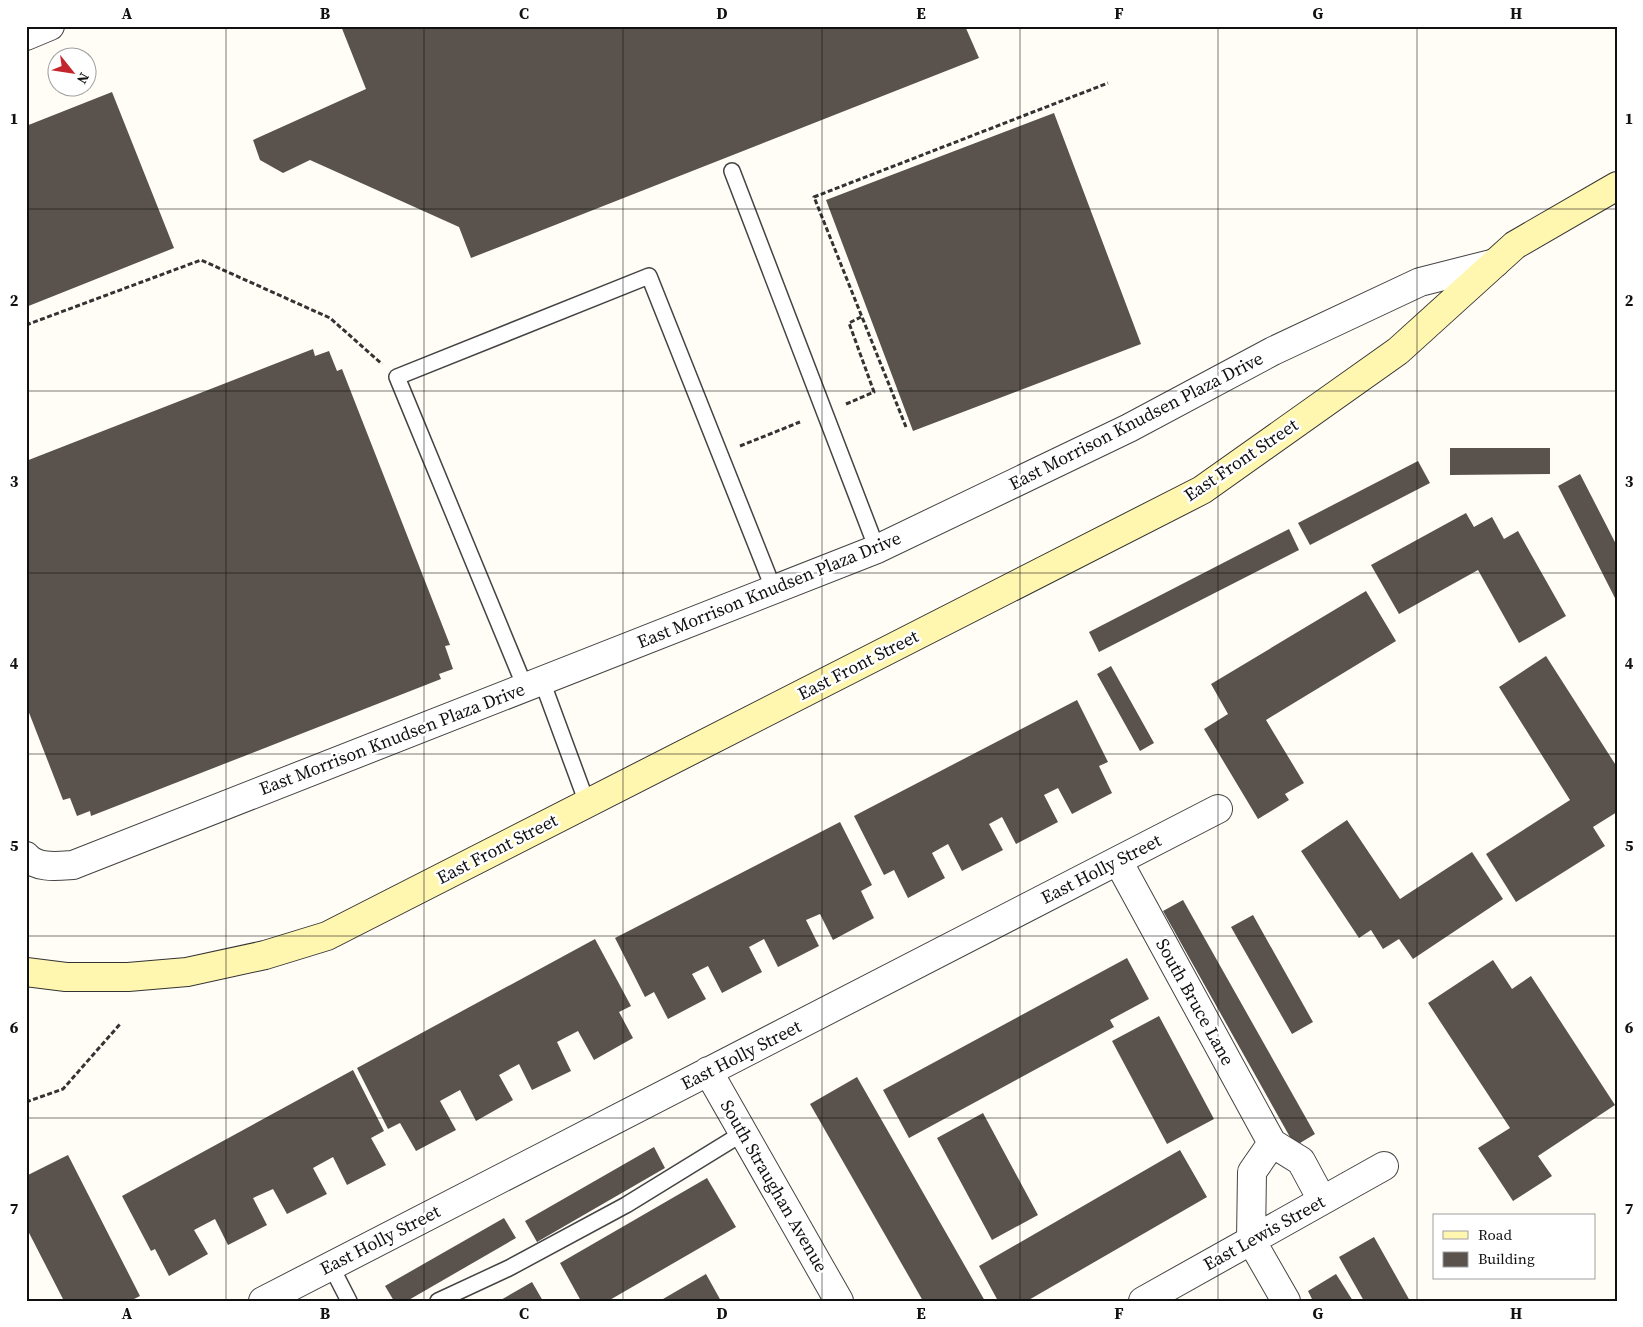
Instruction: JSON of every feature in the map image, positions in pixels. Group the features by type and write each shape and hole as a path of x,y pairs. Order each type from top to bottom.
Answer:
{"main road":[{"name":"East Front Street","path":"26,972 66,977 128,977 187,972 265,955 327,936 1202,490 1398,351 1515,245 1617,186"}],"street":[{"path":"26,36 50,26"},
{"name":"East Morrison Knudsen Plaza Drive","path":"26,856 29,860 50,867 73,865 876,549 1129,428 1273,351 1420,282 1494,263"},
{"name":"East Holly Street","path":"263,1301 1218,809"},
{"name":"South Bruce Lane","path":"1118,860 1272,1144"},
{"name":"South Straughan Avenue","path":"708,1071 839,1301"},
{"path":"1286,1301 1252,1240 1252,1172 1272,1144 1301,1161 1322,1200"},
{"name":"East Lewis Street","path":"1143,1301 1384,1166"}],"lane":[{"path":"732,171 876,549"},
{"path":"587,803 397,377 649,276 774,590"},
{"path":"438,1301 509,1268 626,1205 743,1133"},
{"path":"331,1266 349,1301"}],"path":[{"path":"906,428 814,197 1108,83"},
{"path":"26,325 202,260 330,318 397,377"},
{"path":"845,404 874,392 849,322 861,318"},
{"path":"734,449 800,422"},
{"path":"26,1102 63,1089 121,1022"}],"building":[{"path":"341,26 965,26 979,58 471,258 459,227 310,160 283,173 260,160 253,140 366,89"},
{"path":"112,92 174,248 26,307 26,126"},
{"path":"1054,113 1141,344 913,431 826,200"},
{"path":"313,349 315,356 329,351 337,371 342,369 450,645 445,646 453,669 439,674 441,679 91,816 90,811 77,816 70,798 63,800 26,705 26,461"},
{"path":"1450,448 1550,448 1550,474 1450,475"},
{"path":"1418,461 1430,483 1310,545 1298,523"},
{"path":"1580,474 1617,546 1617,602 1558,486"},
{"path":"1466,513 1474,527 1492,517 1504,539 1518,531 1566,616 1519,643 1478,570 1399,614 1371,565"},
{"path":"1289,529 1299,550 1099,652 1089,632"},
{"path":"1366,591 1396,641 1266,720 1304,783 1285,794 1289,800 1258,819 1204,729 1228,714 1211,684"},
{"path":"1546,656 1617,767 1617,812 1593,827 1605,846 1516,902 1486,854 1570,800 1499,687"},
{"path":"1111,666 1154,743 1140,751 1097,674"},
{"path":"1077,700 1108,762 1099,766 1112,793 1072,814 1058,788 1044,795 1058,822 1016,844 1002,817 989,824 1003,850 962,871 948,844 932,853 945,878 908,898 894,870 884,875 854,816"},
{"path":"1347,820 1400,899 1472,852 1503,899 1413,959 1399,939 1383,949 1371,930 1359,938 1301,851"},
{"path":"840,822 872,885 861,891 874,918 833,940 820,914 806,920 819,946 778,967 764,939 749,947 762,972 722,993 708,966 692,974 706,999 668,1019 654,992 645,997 615,938"},
{"path":"1183,900 1315,1134 1295,1146 1163,911"},
{"path":"1253,915 1313,1022 1292,1034 1231,927"},
{"path":"595,939 631,1006 619,1012 633,1038 594,1060 578,1031 557,1042 571,1071 532,1090 519,1064 499,1075 513,1100 476,1121 460,1090 440,1101 456,1130 416,1151 400,1123 388,1129 357,1068"},
{"path":"1127,958 1149,999 1110,1020 1114,1027 909,1138 883,1090"},
{"path":"1493,960 1512,989 1531,976 1615,1105 1538,1156 1552,1176 1513,1201 1478,1148 1510,1128 1428,1003"},
{"path":"1159,1016 1214,1119 1167,1144 1112,1041"},
{"path":"353,1070 384,1131 371,1138 386,1165 347,1185 333,1157 313,1168 327,1194 287,1214 273,1189 253,1198 267,1225 228,1245 215,1219 194,1230 208,1254 169,1276 155,1249 151,1251 122,1196"},
{"path":"857,1077 985,1301 923,1301 810,1104"},
{"path":"983,1113 1038,1215 992,1240 937,1138"},
{"path":"654,1147 665,1168 537,1242 525,1221"},
{"path":"1180,1150 1207,1197 1027,1301 998,1301 979,1266"},
{"path":"68,1155 140,1296 130,1301 64,1301 26,1227 26,1176"},
{"path":"707,1178 736,1227 608,1301 581,1301 560,1263"},
{"path":"504,1218 516,1238 407,1301 394,1301 385,1286"},
{"path":"1374,1237 1410,1301 1364,1301 1339,1257"},
{"path":"706,1274 721,1301 664,1301 663,1299"},
{"path":"1336,1274 1353,1301 1313,1301 1308,1291"},
{"path":"532,1282 543,1301 499,1301"}]}
